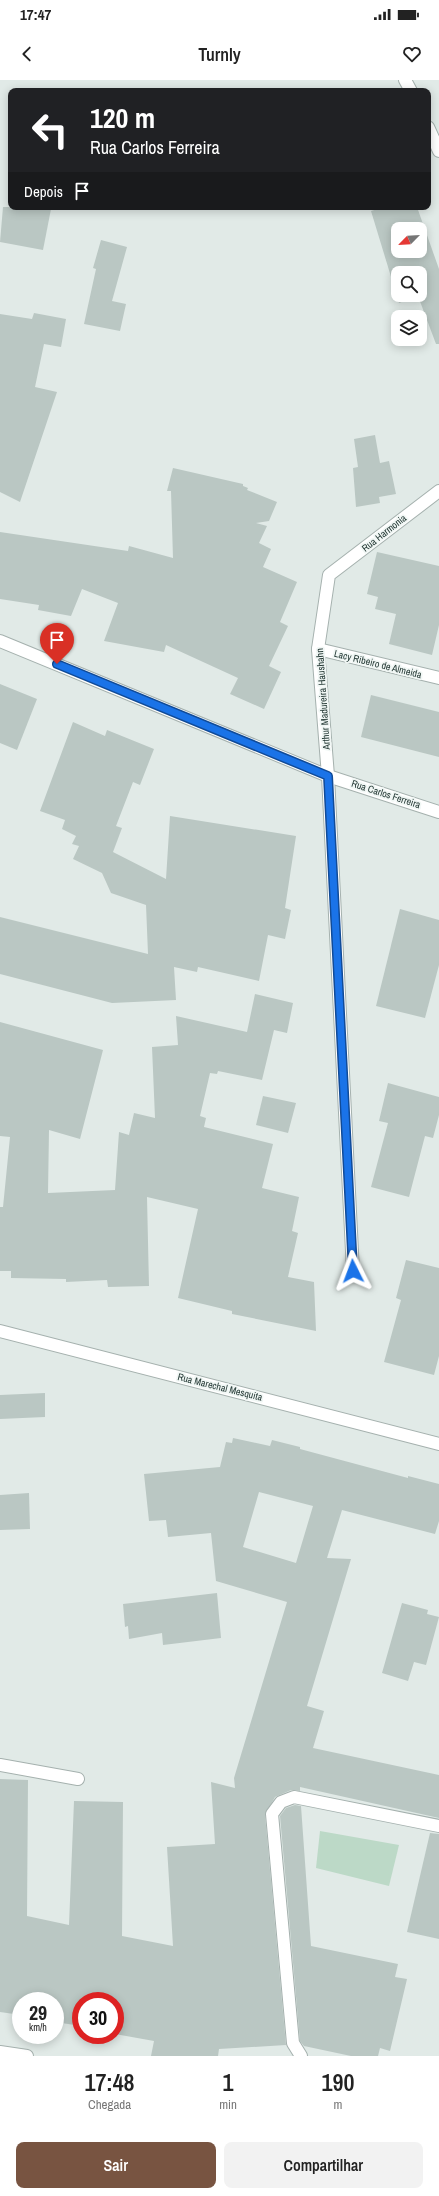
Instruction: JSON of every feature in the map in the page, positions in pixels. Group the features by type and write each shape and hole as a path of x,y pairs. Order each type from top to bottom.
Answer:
{"street":[{"path":"431,134 439,151"},
{"name":"Rua Harmonia","path":"329,575 439,490"},
{"name":"Arthur Madureira Haushahn","path":"329,575 318,649 328,776 353,1271"},
{"name":"Rua Carlos Ferreira","path":"0,641 328,776 439,812"},
{"name":"Lacy Ribeiro de Almeida","path":"318,649 439,678"},
{"name":"Rua Marechal Mesquita","path":"0,1331 439,1444"},
{"path":"0,1765 78,1779"},
{"path":"301,2056 293,2043 272,1814 281,1802 294,1797 439,1826"},
{"path":"0,2052 27,2056"}],"green space":[{"path":"320,1831 399,1845 389,1886 316,1868"}],"building":[{"path":"3,207 8,207 8,210 51,210 43,250 0,242"},
{"path":"418,210 422,222 391,222 391,258 427,258 427,235 439,269 439,344 436,344 427,320 427,310 423,310 420,302 427,302 427,266 391,266 391,277 371,211"},
{"path":"101,240 127,247 112,301 126,304 120,331 84,324 96,269 93,268"},
{"path":"34,313 66,319 61,347 44,344 35,387 57,392 20,502 0,492 0,314 32,319"},
{"path":"375,435 380,463 389,461 396,494 379,497 380,503 356,507 353,468 358,467 354,439"},
{"path":"173,468 243,484 243,486 248,488 247,490 277,502 269,521 256,523 267,526 259,543 271,549 263,567 297,582 280,622 288,626 269,666 281,672 264,709 230,694 238,678 166,645 164,652 104,641 118,603 82,589 71,616 38,610 39,605 0,599 0,532 128,551 129,546 173,558 171,491 167,491"},
{"path":"377,552 439,566 439,625 432,655 389,644 396,614 375,609 378,597 367,594"},
{"path":"0,684 37,699 17,750 0,743"},
{"path":"371,695 439,712 439,757 361,737"},
{"path":"73,722 105,736 107,730 154,749 140,785 133,782 116,826 122,828 113,852 166,879 170,816 296,836 285,908 291,910 285,939 268,935 259,981 198,967 197,972 174,967 176,1000 112,1003 0,974 0,917 148,954 146,905 111,893 102,873 73,859 79,846 72,844 76,836 62,829 65,820 40,811"},
{"path":"400,909 439,920 439,965 425,1018 376,1006"},
{"path":"255,994 293,1003 287,1033 274,1030 262,1080 218,1071 217,1074 210,1073 200,1116 206,1118 204,1127 273,1144 262,1188 299,1197 292,1231 298,1233 288,1277 314,1282 316,1331 232,1314 232,1311 178,1298 198,1209 147,1197 149,1286 108,1287 107,1280 66,1282 66,1279 11,1278 11,1271 0,1271 0,1207 3,1207 10,1137 0,1136 0,1022 103,1050 80,1139 49,1130 48,1193 115,1190 119,1132 129,1135 134,1113 155,1118 152,1047 178,1045 176,1016 247,1032"},
{"path":"388,1083 439,1097 439,1115 433,1138 425,1136 409,1197 371,1187 388,1123 379,1121"},
{"path":"263,1096 296,1103 288,1133 256,1125"},
{"path":"406,1260 439,1268 439,1356 434,1375 384,1362 401,1300 396,1298"},
{"path":"45,1393 45,1417 0,1419 0,1395"},
{"path":"233,1438 270,1446 272,1440 408,1478 408,1476 439,1484 439,1521 435,1534 342,1510 327,1558 351,1559 307,1706 324,1711 313,1748 439,1775 439,1818 300,1787 300,1791 291,1790 275,1797 265,1815 286,2045 219,2049 218,2056 151,2056 154,2041 124,2036 124,1992 72,1992 72,2025 64,2023 64,1992 12,1992 12,2014 0,2012 0,1779 28,1780 27,1916 69,1925 74,1801 123,1802 122,1936 173,1946 167,1847 215,1844 211,1782 235,1788 234,1778 287,1602 216,1581 211,1533 168,1537 166,1520 149,1521 144,1474 220,1467 226,1442 232,1443","holes":["259,1492 313,1506 296,1563 243,1547"]},
{"path":"29,1493 30,1529 0,1530 0,1495"},
{"path":"217,1593 221,1638 163,1645 162,1633 129,1639 128,1626 125,1627 123,1604"},
{"path":"402,1603 428,1610 427,1614 439,1617 426,1665 414,1662 408,1681 382,1673"},
{"path":"295,1805 301,1806 311,1946 398,1964 395,1977 407,1979 390,2051 380,2048 378,2056 351,2056 304,2046 300,2041 280,1816 286,1808"},
{"path":"430,1833 439,1834 439,1939 407,1932"}],"route":[{"path":"57,664 328,776 353,1271"}]}
